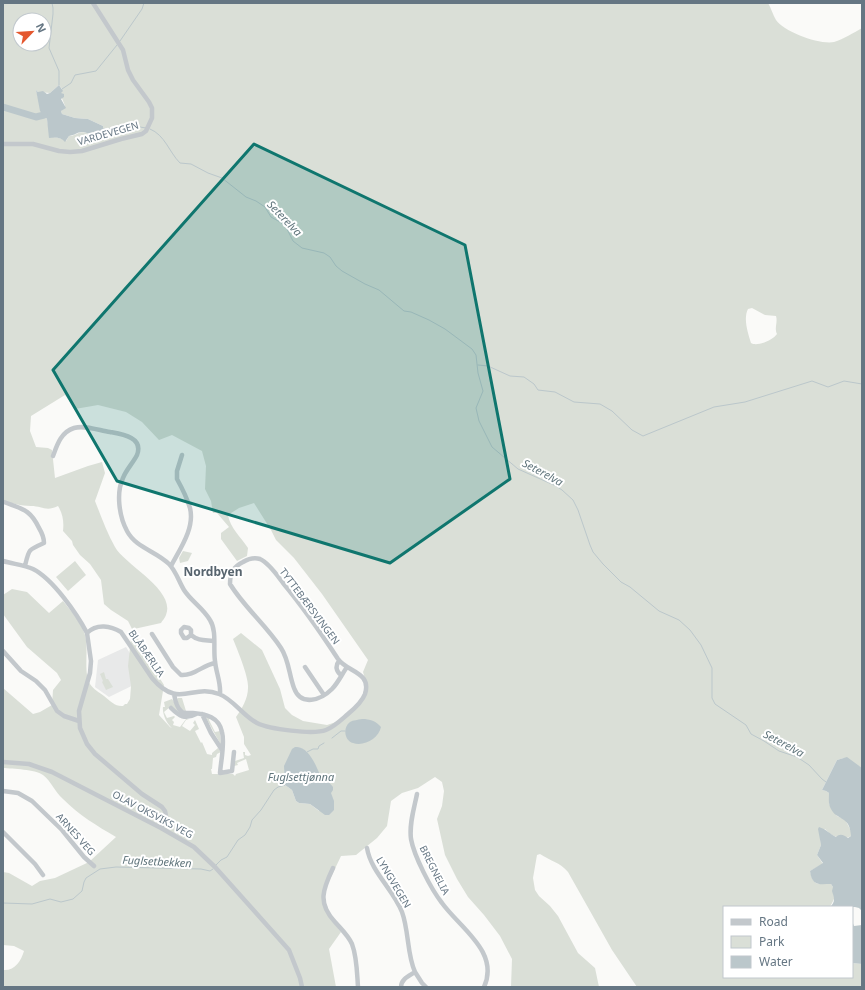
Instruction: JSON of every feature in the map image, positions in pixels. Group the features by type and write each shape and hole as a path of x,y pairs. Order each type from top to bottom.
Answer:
{"street":[{"name":"VARDEVEGEN","path":"3,144 33,144 59,151 70,152 142,134 147,130 153,113 149,102 132,80 123,50 93,3"},
{"path":"53,456 62,436 75,428 83,427 133,438 138,446 137,454 123,477 119,488 119,503 124,525 138,545 165,560 171,566 189,598 209,619 213,629 215,663 220,682 220,694"},
{"path":"171,566 186,536 191,517 190,508 177,479 182,455"},
{"path":"4,502 30,513 44,536 44,543 31,549 27,554 25,566"},
{"name":"TYTTEBÆRSVINGEN","path":"324,695 318,699 303,699 294,689 286,658 281,648 230,584 232,572 237,565 250,558 260,559 266,563 301,604 328,642 339,661 347,667"},
{"path":"3,561 25,566 38,572 49,580 74,611 87,633 90,661 90,673 79,711 79,721 87,744 95,754 142,794 165,810 166,816 162,828"},
{"name":"BLÅBÆRLIA","path":"87,633 94,628 102,626 115,628 121,632 158,684 163,689 174,694"},
{"path":"152,634 173,667 181,675 190,674 208,664 215,663"},
{"path":"191,635 201,640 213,641"},
{"path":"3,651 21,671 36,681 45,690 57,711 64,716 79,721"},
{"name":"TYTTEBÆRSVINGEN","path":"339,661 336,666 341,675"},
{"path":"234,752 232,771 220,773 222,732 219,723 214,718 200,714 184,713 176,705 174,694 208,692 220,694 249,719 264,726 306,733 324,731 354,709 366,691 365,681 359,673 347,667 335,685 324,695 305,667"},
{"path":"171,708 183,717 191,717 200,714"},
{"path":"200,714 222,750"},
{"name":"OLAV OKSVIKS VEG","path":"3,762 20,762 44,769 162,828 194,847 205,856 282,942 295,963 302,987"},
{"name":"ARNES VEG","path":"3,791 18,793 32,801 62,830 84,857 94,866"},
{"name":"BREGNELIA","path":"417,794 410,826 411,839 415,852 442,903 482,950 487,959 488,976 484,987"},
{"path":"3,832 35,864 42,875"},
{"name":"LYNGVEGEN","path":"367,848 370,860 387,885 402,912 415,972 426,987"},
{"path":"333,868 324,886 323,896 325,907 331,918 344,932 351,943 355,954 358,987"},
{"path":"401,987 404,979 415,972"}],"highlighted area":[{"path":"254,144 465,245 510,479 390,563 117,481 53,370"}],"shaded area":[{"path":"126,647 146,679 109,697 95,687 98,660"}],"green space":[{"path":"3,3 768,3 780,25 794,33 812,40 820,42 834,42 845,38 862,28 862,768 844,758 837,760 822,790 829,793 829,804 837,816 846,821 851,831 851,836 844,838 833,836 825,829 820,834 821,845 817,855 823,864 810,871 813,880 817,884 831,884 833,887 833,894 835,897 830,906 723,906 723,978 853,978 853,963 862,964 862,987 637,987 612,950 568,872 558,864 540,854 537,855 533,878 535,890 558,916 578,953 595,968 599,987 511,987 512,959 500,936 468,897 445,855 437,819 442,806 444,791 442,782 435,777 418,788 402,793 391,801 387,826 377,838 356,855 341,856 323,894 332,921 341,932 329,949 336,987 3,987 3,970 11,969 17,965 24,951 14,946 3,945 3,872 9,873 32,886 40,881 55,878 89,862 116,837 75,810 60,796 43,775 29,770 3,768 3,688 33,714 52,705 53,690 61,680 57,673 27,647 3,614 3,595 12,589 27,592 49,613 63,601 78,621 85,635 86,667 90,684 115,705 120,706 127,704 130,699 131,686 128,666 132,629 128,621 104,604 101,580 90,564 80,555 72,541 63,531 63,518 58,506 47,509 35,506 20,505 3,501","holes":["59,85 62,89 61,96 65,106 61,111 62,114 75,118 88,119 103,126 103,129 89,134 80,132 69,136 66,141 54,137 48,125 47,119 42,113 36,90 38,92 50,93","752,308 765,315 776,316 777,334 769,341 757,344 751,343 746,322 748,309","65,395 75,409 98,405 126,412 142,422 159,440 172,435 202,451 206,466 205,489 211,501 213,513 217,513 229,527 221,533 221,539 237,561 247,556 248,548 233,528 228,515 239,508 254,503 276,540 294,558 322,594 368,660 363,672 366,682 363,695 354,710 336,722 327,725 303,721 292,715 285,708 280,689 262,650 241,633 233,639 245,670 248,688 247,696 236,717 244,737 244,744 251,755 245,755 245,752 243,752 244,758 235,761 234,766 246,759 249,770 236,774 235,776 233,774 212,774 211,769 213,758 221,752 218,748 212,753 212,755 207,754 195,731 199,729 195,720 193,723 195,725 190,731 182,726 186,720 189,719 186,719 180,727 173,725 174,722 172,720 175,717 167,718 164,712 170,707 184,716 172,699 164,702 165,707 163,707 165,719 172,728 159,715 164,685 145,655 134,629 161,623 166,615 167,606 164,596 157,587 120,554 109,536 95,501 105,473 102,462 55,478 52,450 48,448 36,447 30,431 31,416","299,747 307,752 319,811 310,804 299,803 296,801 292,790 285,785 285,768 290,756"]},
{"path":"183,551 192,553 188,561 180,563 179,558"},
{"path":"75,561 86,575 68,591 56,577"},
{"path":"104,672 106,679 108,679 113,687 106,690 100,674"},
{"path":"182,698 186,711 181,710 177,699"},
{"path":"206,718 210,718 209,720 215,732 220,731 221,745"}],"water":[{"path":"59,85 63,91 61,93 64,94 64,97 61,99 66,108 61,111 62,114 75,118 88,119 103,126 103,129 100,132 93,132 89,134 83,132 78,133 69,136 65,142 58,138 49,138 47,119 40,111 36,90 38,92 43,91 47,94"},
{"path":"362,719 377,723 381,727 380,731 374,738 366,743 357,744 350,742 346,737 346,728 351,721"},
{"name":"Fuglsettjønna","path":"295,747 300,747 309,754 323,782 327,780 333,787 331,793 334,801 334,810 329,815 325,815 310,804 299,803 296,801 292,790 285,785 284,766 292,749"},
{"path":"847,757 862,768 862,911 853,906 831,906 834,901 832,891 833,887 831,884 817,884 813,880 810,871 823,863 817,855 821,845 818,829 819,827 836,837 844,835 848,838 851,836 850,829 846,821 834,813 831,809 829,803 829,793 822,790 837,760"},
{"path":"853,924 854,926 862,925 862,964 853,963"}],"waterway":[{"path":"52,3 53,14 49,48 59,71 59,85"},
{"path":"120,41 142,9 144,3"},
{"path":"62,89 71,83 75,75 96,71 117,45"},
{"path":"3,107 36,117 44,115"},
{"name":"Seterelva","path":"103,129 146,128"},
{"name":"Seterelva","path":"150,129 163,139 180,163 191,164 208,173 222,178 246,197 265,207 271,217 286,227 293,241 302,248 324,253 330,257 336,266 342,271 379,290 404,311 411,312 445,329 472,349 476,355 478,373 483,391 476,408 479,421 492,447 518,469 556,486 573,500 593,552 603,564 621,582 630,587 659,611 679,620 690,630 701,645 712,668 712,698 715,704 746,725 751,734 779,751 797,757 809,765 826,782"},
{"path":"478,365 488,366 510,376 524,377 534,384 538,390 555,392 574,402 600,404 612,411 632,430 643,436 714,407 745,402 812,381 828,387 844,381 862,384"},
{"path":"332,738 341,731 345,731"},
{"path":"307,752 313,749 318,749 319,746 324,743"},
{"name":"Fuglsetbekken","path":"216,865 227,857 238,840 245,835 252,820 261,810 274,790 285,785"},
{"name":"Fuglsetbekken","path":"3,903 32,904 50,899 61,902 73,899 82,891 86,878 100,869 116,867 201,869 210,871 213,869"}],"district":[{"name":"Nordbyen","path":"213,571"}]}
